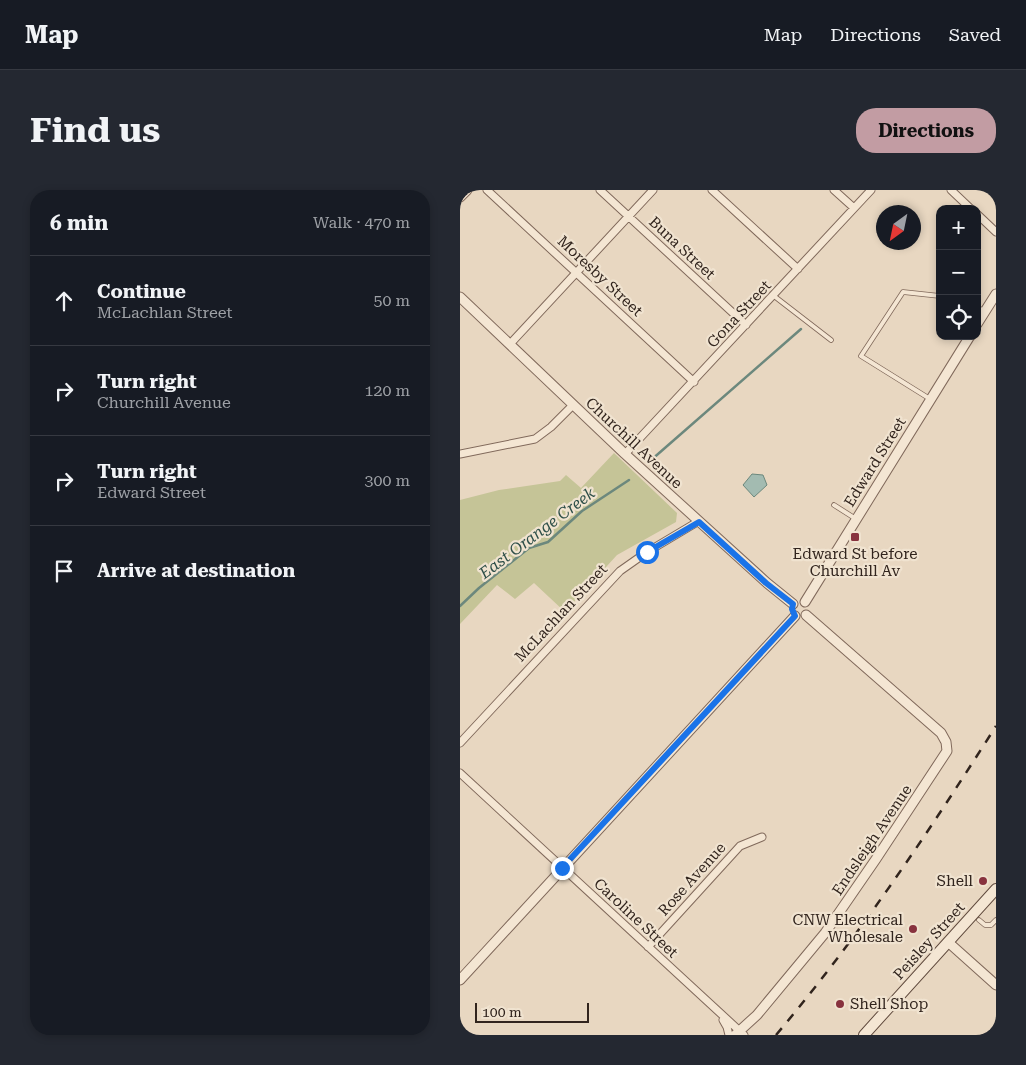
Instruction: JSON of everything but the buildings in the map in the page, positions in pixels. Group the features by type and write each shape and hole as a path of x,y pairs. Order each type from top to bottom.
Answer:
{"main road":[{"name":"Peisley Street","path":"864,1035 996,889"}],"street":[{"path":"460,197 467,190"},
{"name":"Moresby Street","path":"487,190 694,382"},
{"name":"Buna Street","path":"600,190 746,325"},
{"path":"510,344 653,190"},
{"path":"712,190 798,269"},
{"path":"834,190 854,208"},
{"name":"Gona Street","path":"625,454 774,296 870,190"},
{"path":"951,190 967,205"},
{"path":"981,218 996,232"},
{"path":"981,310 996,294"},
{"name":"Churchill Avenue","path":"460,297 625,454 766,583 793,604"},
{"name":"Edward Street","path":"805,602 968,340"},
{"path":"460,454 535,439 551,428 573,404"},
{"name":"McLachlan Street","path":"460,743 620,571 647,552 699,522"},
{"path":"800,600 805,602 808,610 806,615 795,616 792,609 793,604 800,600"},
{"name":"Endsleigh Avenue","path":"741,1034 825,933 876,860 944,756 947,747 941,733 806,615"},
{"path":"460,980 795,616"},
{"name":"Caroline Street","path":"460,773 741,1034"},
{"name":"Rose Avenue","path":"648,947 740,846 762,837"},
{"path":"948,942 996,985"},
{"name":"Caroline Street","path":"706,1001 723,1020 727,1027 728,1035"}],"lane":[{"path":"930,400 861,356 903,292 936,296"},
{"path":"774,296 830,340"},
{"path":"834,505 856,519"},
{"path":"979,920 985,925 991,925 996,920"}],"green space":[{"path":"614,453 677,513 676,522 617,555 565,612 534,583 515,599 497,585 460,624 460,500 499,490 560,481 566,475 581,488"}],"shaded area":[{"path":"752,474 763,475 767,485 754,497 743,485"}],"waterway":[{"name":"East Orange Creek","path":"650,461 801,329"},
{"name":"East Orange Creek","path":"460,606 479,588 529,548 548,542 582,511 629,480"}],"railway":[{"path":"776,1035 864,923 996,726"}],"place":[{"name":"Edward St before Churchill Av","path":"855,537"},
{"name":"Shell","path":"983,881"},
{"name":"CNW Electrical Wholesale","path":"913,929"},
{"name":"Shell Shop","path":"840,1004"}],"route":[{"path":"562,868 795,616 792,611 793,604 766,583 699,522 647,552"}]}
